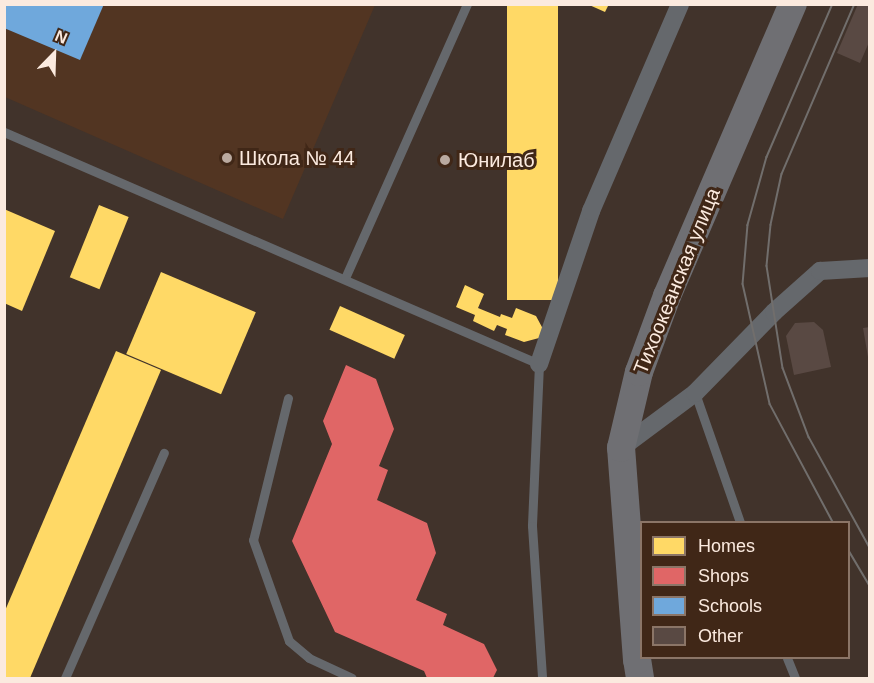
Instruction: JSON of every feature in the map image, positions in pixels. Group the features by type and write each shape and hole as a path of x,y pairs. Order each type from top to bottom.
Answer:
{"main road":[{"name":"Тихоокеанская улица","path":"640,678 636,660 621,448 639,372 667,296 794,4"}],"street":[{"path":"539,364 591,211 680,4"},
{"path":"621,448 695,393 774,312 820,272 870,268"}],"lane":[{"path":"345,278 467,4"},
{"path":"4,132 539,364 532,526 542,678"},
{"path":"695,393 740,521"},
{"path":"288,398 253,540 289,641 309,658 352,678"},
{"path":"65,678 164,453"},
{"path":"788,659 795,678"}],"shaded area":[{"name":"Школа № 44","path":"5,5 375,5 283,219 5,97"}],"building: Homes":[{"path":"507,4 558,4 558,300 507,300"},
{"path":"587,4 609,4 605,12"},
{"path":"99,205 129,217 99,289 70,277"},
{"path":"4,209 55,231 22,311 4,303"},
{"path":"161,272 256,312 221,394 126,354"},
{"path":"465,285 484,294 478,308 500,317 501,314 512,318 516,308 536,316 543,329 539,338 524,342 505,335 507,329 497,325 494,331 473,321 475,315 456,307"},
{"path":"340,306 405,335 394,359 329,330"},
{"path":"116,351 161,370 30,678 4,678 4,613"}],"building: Shops":[{"path":"346,365 376,379 394,429 379,466 388,470 377,500 427,523 436,553 416,600 447,614 443,625 484,644 497,670 493,678 427,678 424,671 335,632 292,541 332,444 323,421"}],"building: Schools":[{"path":"4,4 104,4 80,60 4,28"}],"building: Other":[{"path":"858,4 870,5 870,40 860,63 837,53"},
{"path":"814,322 823,330 831,367 794,375 786,336 795,323"},
{"path":"870,327 870,356 868,357 863,328"}],"tram line":[{"path":"832,521 770,404 743,284 748,225 767,157 833,4"},
{"path":"855,4 782,174 771,225 767,266 783,368 809,437 870,548"},
{"path":"850,552 870,586"}],"place":[{"name":"Школа № 44","path":"227,158"},
{"name":"Юнилаб","path":"445,160"}]}
